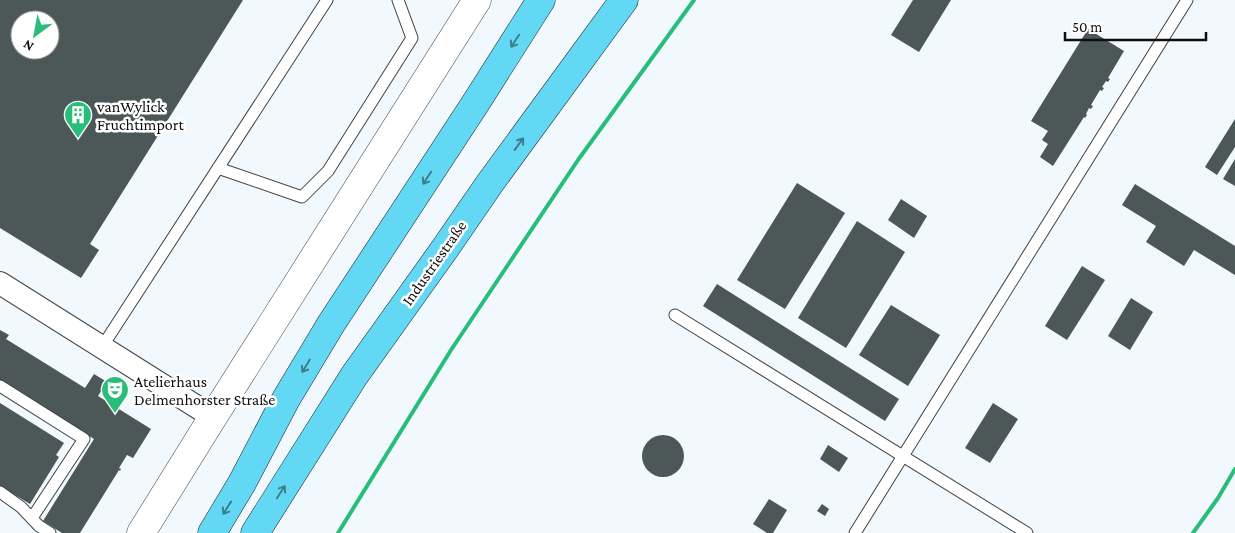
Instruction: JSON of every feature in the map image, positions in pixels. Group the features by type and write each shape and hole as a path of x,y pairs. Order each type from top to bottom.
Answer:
{"highway":[{"path":"212,533 242,483 286,399 326,332 541,0"},
{"name":"Industriestraße","path":"255,533 354,376 490,183 624,0"}],"street":[{"path":"141,533 477,0"},
{"path":"0,283 213,416"}],"lane":[{"path":"102,347 327,0"},
{"path":"218,168 302,197 328,171 412,38 398,0"},
{"path":"855,533 1187,0"},
{"path":"676,315 1027,533"},
{"path":"0,386 84,439 32,518"},
{"path":"0,492 21,507 39,526 50,533"}],"building":[{"name":"vanWylick Fruchtimport","path":"0,0 243,0 90,244 99,250 81,278 0,228"},
{"path":"913,0 951,0 919,52 891,35"},
{"path":"1088,29 1124,51 1108,78 1110,79 1102,87 1104,88 1102,91 1100,90 1091,105 1093,106 1091,109 1089,108 1087,115 1053,166 1040,157 1048,144 1042,140 1048,131 1031,121"},
{"path":"1235,119 1235,147 1217,175 1205,167"},
{"path":"1235,159 1235,186 1223,179"},
{"path":"797,183 845,213 785,309 737,280"},
{"path":"1135,184 1235,246 1235,275 1194,250 1184,266 1146,242 1156,226 1122,205"},
{"path":"901,199 927,216 914,238 888,220"},
{"path":"857,221 905,252 846,348 798,318"},
{"path":"1082,266 1105,280 1067,340 1045,326"},
{"path":"717,284 899,399 885,421 703,306"},
{"path":"1131,298 1153,312 1130,350 1108,336"},
{"path":"891,305 940,335 908,386 859,355"},
{"path":"0,330 9,335 6,339 85,388 94,374 107,382 98,396 151,429 133,458 127,455 119,468 121,469 120,471 80,533 62,533 43,521 94,439 0,380"},
{"path":"0,403 64,443 56,455 59,457 30,504 0,486"},
{"path":"993,403 1018,419 990,463 965,448"},
{"path":"663,435 678,441 684,456 678,471 663,477 648,471 642,456 648,441"},
{"path":"828,445 848,458 839,472 820,459"},
{"path":"769,499 787,510 773,533 767,533 753,524"},
{"path":"822,504 829,509 825,516 817,511"}],"railway":[{"path":"338,533 451,350 578,160 694,0"},
{"path":"1193,533 1218,498 1235,469"}],"place":[{"name":"vanWylick Fruchtimport","path":"78,139"},
{"name":"Atelierhaus Delmenhorster Straße","path":"115,414"}]}
